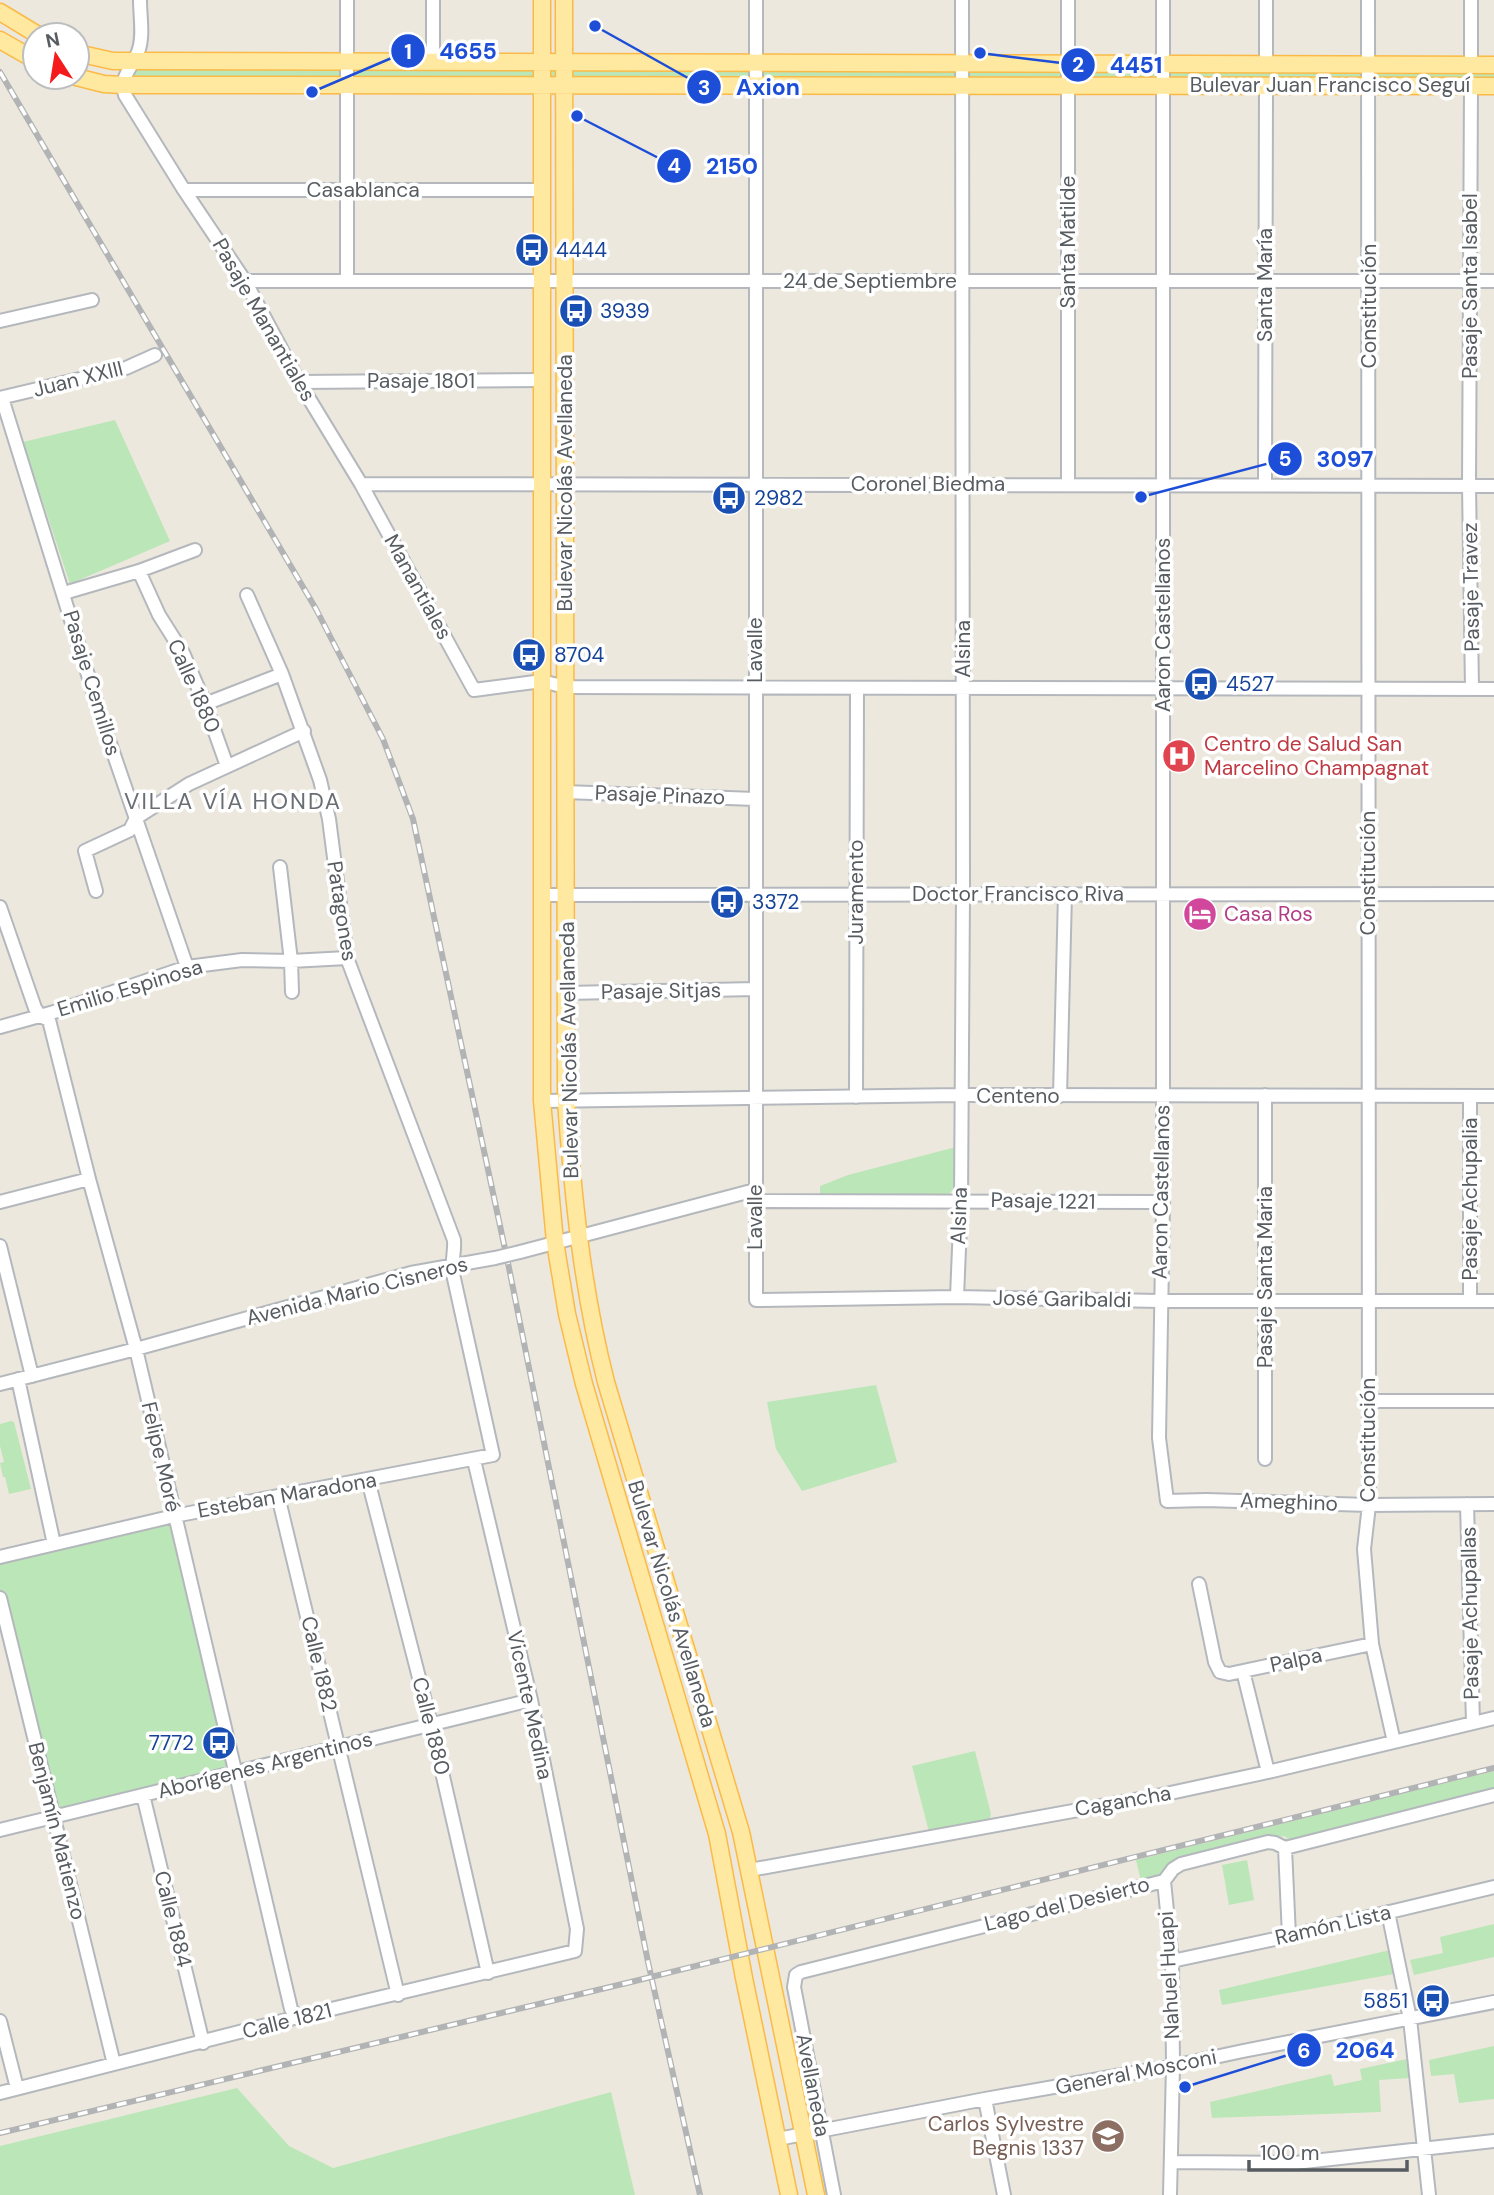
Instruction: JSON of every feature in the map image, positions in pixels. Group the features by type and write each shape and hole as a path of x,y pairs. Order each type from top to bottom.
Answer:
{"main road":[{"name":"Bulevar Nicolás Avellaneda","path":"542,0 542,1101 555,1242 567,1314 584,1384 717,1834 789,2195"},
{"name":"Bulevar Nicolás Avellaneda","path":"564,0 566,1101 578,1236 589,1309 606,1382 741,1832 817,2195"},
{"path":"0,12 21,25"},
{"path":"0,40 21,52"},
{"name":"Bulevar Juan Francisco Seguí","path":"91,56 113,61 1494,65"},
{"name":"Bulevar Juan Francisco Seguí","path":"91,80 123,85 1494,86"}],"street":[{"path":"123,85 126,73 140,49 141,0"},
{"path":"347,0 347,281"},
{"path":"433,0 433,62"},
{"name":"Lavalle","path":"755,1300 756,0"},
{"name":"Alsina","path":"957,1297 961,1200 964,894 962,0"},
{"name":"Santa Matilde","path":"1068,0 1068,485"},
{"name":"Aaron Castellanos","path":"1163,0 1163,1202 1159,1437 1167,1501"},
{"path":"1266,0 1266,64"},
{"name":"Constitución","path":"1368,0 1369,1504 1364,1549 1372,1644 1394,1742"},
{"path":"1471,0 1471,65"},
{"name":"Pasaje Manantiales","path":"123,85 125,95 184,190 245,281 299,382 362,484"},
{"name":"Santa María","path":"1265,485 1266,85"},
{"name":"Pasaje Santa Isabel","path":"1469,485 1471,86"},
{"name":"Casablanca","path":"184,190 543,190"},
{"name":"24 de Septiembre","path":"245,281 1494,281"},
{"path":"0,321 92,300"},
{"name":"Juan XXIII","path":"1,398 126,368 155,355"},
{"name":"Pasaje 1801","path":"299,382 542,380"},
{"name":"Pasaje Cemillos","path":"1,398 102,720 187,967"},
{"name":"Coronel Biedma","path":"362,484 1494,486"},
{"name":"Manantiales","path":"362,484 474,690 542,681"},
{"name":"Pasaje Travez","path":"1469,485 1472,689"},
{"path":"64,593 195,550"},
{"name":"Calle 1880","path":"139,570 159,615 183,653 227,766"},
{"name":"Patagones","path":"247,595 282,674 320,780 329,819 346,958 454,1240 456,1254 452,1265"},
{"path":"205,705 282,674"},
{"path":"542,681 565,687 1494,689"},
{"name":"Juramento","path":"856,1097 858,688"},
{"path":"96,891 85,852 130,831 136,818 189,784 304,732"},
{"name":"Pasaje Pinazo","path":"565,792 755,799"},
{"path":"280,867 292,992"},
{"path":"1060,1096 1065,894"},
{"name":"Doctor Francisco Riva","path":"542,895 1494,894"},
{"name":"Felipe Moré","path":"0,907 35,1008 40,1016 50,1020 89,1179 136,1349 291,2009 298,2017"},
{"name":"Emilio Espinosa","path":"0,1027 187,967 242,960 346,958"},
{"name":"Pasaje Sitjas","path":"566,993 755,989"},
{"name":"Centeno","path":"542,1101 960,1095 1494,1096"},
{"name":"Pasaje Santa Maria","path":"1265,1095 1265,1459"},
{"name":"Pasaje Achupalia","path":"1470,1096 1470,1301"},
{"path":"0,1202 89,1179"},
{"name":"Avenida Mario Cisneros","path":"0,1384 411,1273 495,1258 578,1236 755,1196"},
{"name":"Pasaje 1221","path":"755,1196 1163,1202"},
{"path":"0,1246 32,1376"},
{"name":"Esteban Maradona","path":"0,1557 174,1516 493,1455 452,1265"},
{"name":"José Garibaldi","path":"755,1300 957,1297 1160,1301 1494,1301"},
{"path":"18,1379 54,1544"},
{"path":"1368,1401 1494,1401"},
{"name":"Vicente Medina","path":"474,1460 531,1700 577,1929 575,1951"},
{"name":"Calle 1880","path":"369,1480 431,1724 488,1973"},
{"name":"Calle 1882","path":"278,1496 398,1995"},
{"name":"Ameghino","path":"1167,1501 1494,1504"},
{"name":"Pasaje Achupallas","path":"1467,1504 1472,1723"},
{"name":"Palpa","path":"1199,1584 1215,1662 1220,1672 1229,1674 1372,1644"},
{"name":"Benjamín Matienzo","path":"0,1598 114,2064"},
{"path":"1243,1671 1268,1772"},
{"name":"Aborígenes Argentinos","path":"0,1830 531,1700"},
{"name":"Cagancha","path":"750,1870 1161,1795 1494,1718"},
{"name":"Calle 1884","path":"143,1795 203,2042"},
{"name":"Lago del Desierto","path":"796,1975 809,1969 1164,1881 1172,1869 1181,1864 1268,1842 1285,1848 1494,1795"},
{"path":"1285,1848 1289,1936"},
{"name":"Nahuel Huapi","path":"1164,1881 1172,1961 1170,2195"},
{"name":"Ramón Lista","path":"1172,1961 1494,1887"},
{"path":"1388,1912 1410,2019 1429,2195"},
{"name":"Calle 1821","path":"0,2092 575,1951"},
{"name":"Avellaneda","path":"796,1975 794,1987 834,2195"},
{"name":"General Mosconi","path":"778,2139 1173,2066 1494,2002"},
{"path":"0,2021 17,2088"},
{"path":"985,2099 1004,2195"},
{"path":"1171,2162 1295,2163 1494,2141"}],"green space":[{"path":"133,61 1494,65 1494,86 123,85"},
{"path":"115,420 170,541 70,584 23,442"},
{"path":"956,1147 956,1186 949,1194 820,1195 820,1186 848,1175"},
{"path":"876,1385 897,1462 802,1491 776,1449 767,1402"},
{"path":"14,1422 31,1489 9,1494 0,1463 4,1462 0,1446 0,1424"},
{"path":"174,1516 235,1772 54,1817 0,1598 0,1557"},
{"path":"975,1751 991,1814 989,1821 929,1832 912,1766"},
{"path":"1494,1771 1494,1792 1293,1842 1284,1836 1176,1862 1163,1877 1141,1881 1136,1860"},
{"path":"1247,1860 1254,1900 1229,1905 1222,1865"},
{"path":"1494,1924 1494,1957 1414,1975 1410,1960 1443,1953 1440,1937"},
{"path":"1390,1950 1394,1974 1222,2005 1219,1990"},
{"path":"1494,2046 1494,2099 1459,2103 1454,2074 1431,2076 1429,2060"},
{"path":"1407,2059 1409,2078 1379,2080 1381,2112 1212,2118 1210,2102 1331,2074 1334,2086 1362,2080 1360,2069"},
{"path":"237,2088 289,2146 333,2168 611,2092 635,2195 0,2195 0,2146"}],"railway":[{"path":"0,72 316,609 383,739 413,819 508,1263 648,1962 700,2195"},
{"path":"0,2133 635,1981 1494,1768"}],"place":[{"name":"Axion","path":"595,26"},
{"name":"4451","path":"980,53"},
{"name":"4655","path":"312,92"},
{"name":"2150","path":"577,116"},
{"name":"4444","path":"532,250"},
{"name":"3939","path":"576,311"},
{"name":"3097","path":"1141,497"},
{"name":"2982","path":"729,498"},
{"name":"8704","path":"529,655"},
{"name":"4527","path":"1201,684"},
{"name":"Centro de Salud San Marcelino Champagnat","path":"1179,756"},
{"name":"3372","path":"727,902"},
{"name":"Casa Ros","path":"1200,914"},
{"name":"7772","path":"219,1743"},
{"name":"5851","path":"1433,2001"},
{"name":"2064","path":"1185,2087"},
{"name":"Carlos Sylvestre Begnis 1337","path":"1108,2136"}],"district":[{"name":"VILLA VÍA HONDA","path":"233,801"}]}
